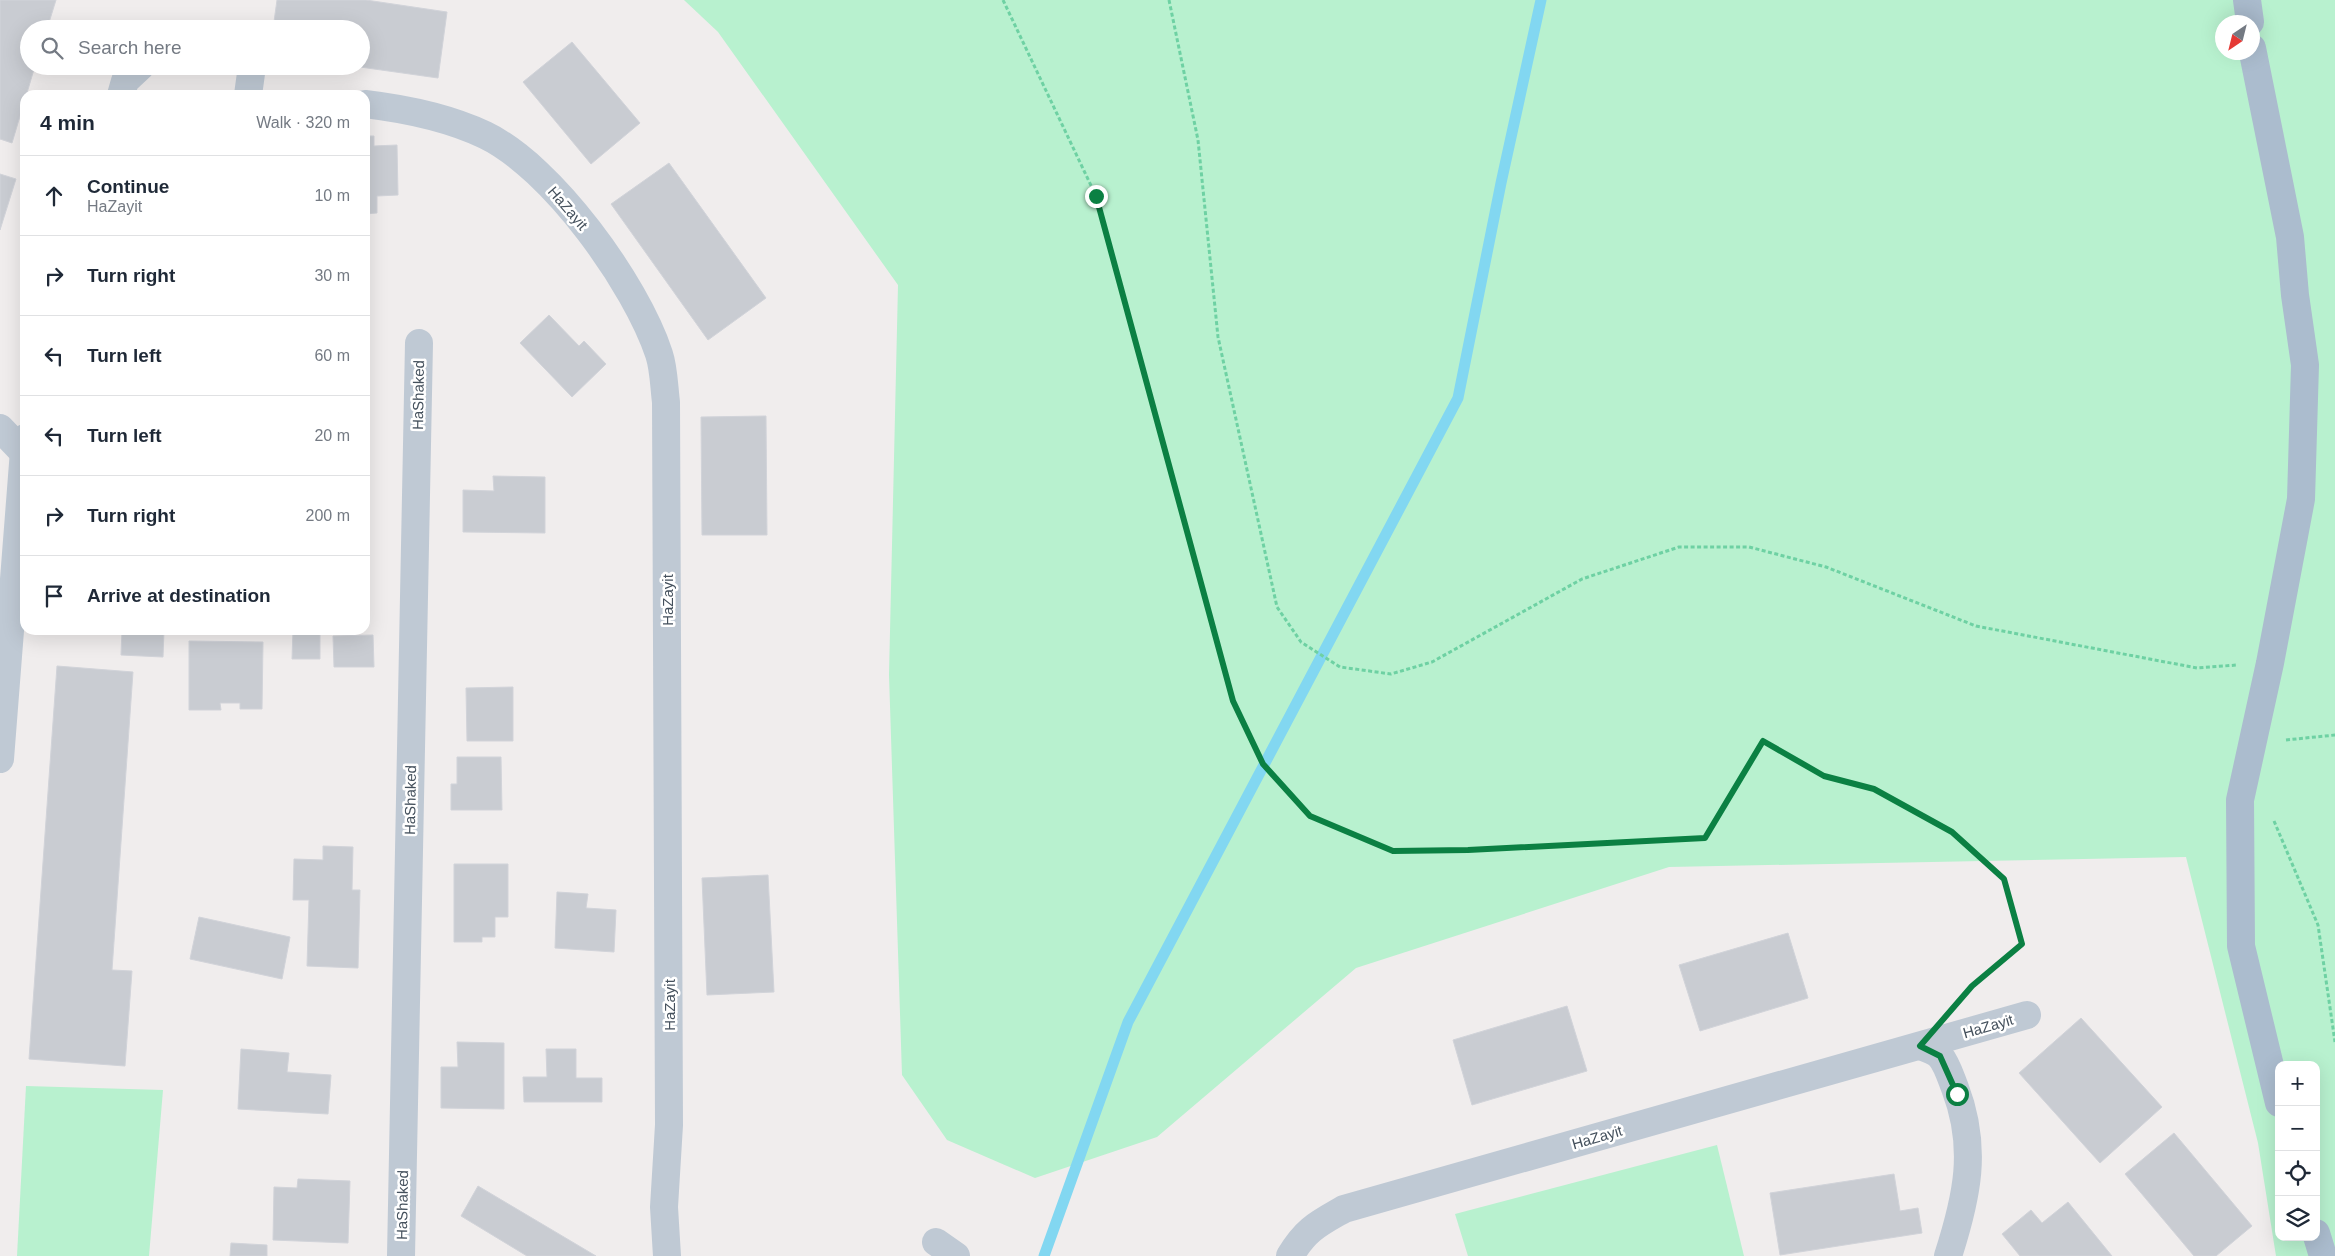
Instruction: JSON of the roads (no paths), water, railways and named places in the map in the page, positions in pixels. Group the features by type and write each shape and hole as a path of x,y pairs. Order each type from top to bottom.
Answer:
{"main road":[{"path":"2247,0 2249,15"},
{"path":"2254,60 2290,237 2295,295 2305,365 2302,499 2270,663 2240,800 2241,946 2275,1086"},
{"path":"2318,1241 2323,1256"}],"street":[{"path":"122,90 125,81 131,75"},
{"path":"249,90 251,75"},
{"name":"HaZayit","path":"370,105 407,109 453,121 488,136 522,160 559,194 624,281 642,312 659,355 666,412 669,1125 664,1207 667,1256"},
{"name":"HaShaked","path":"401,1256 419,343"},
{"path":"0,428 20,443"},
{"path":"0,759 20,498"},
{"name":"HaZayit","path":"1290,1256 1301,1238 1315,1226 1344,1209 2028,1015"},
{"path":"1920,1046 1940,1056 1957,1094 1966,1133 1968,1174 1966,1194 1948,1256"}],"waterway":[{"path":"1044,1256 1128,1022 1458,398 1501,183 1541,0"}]}
